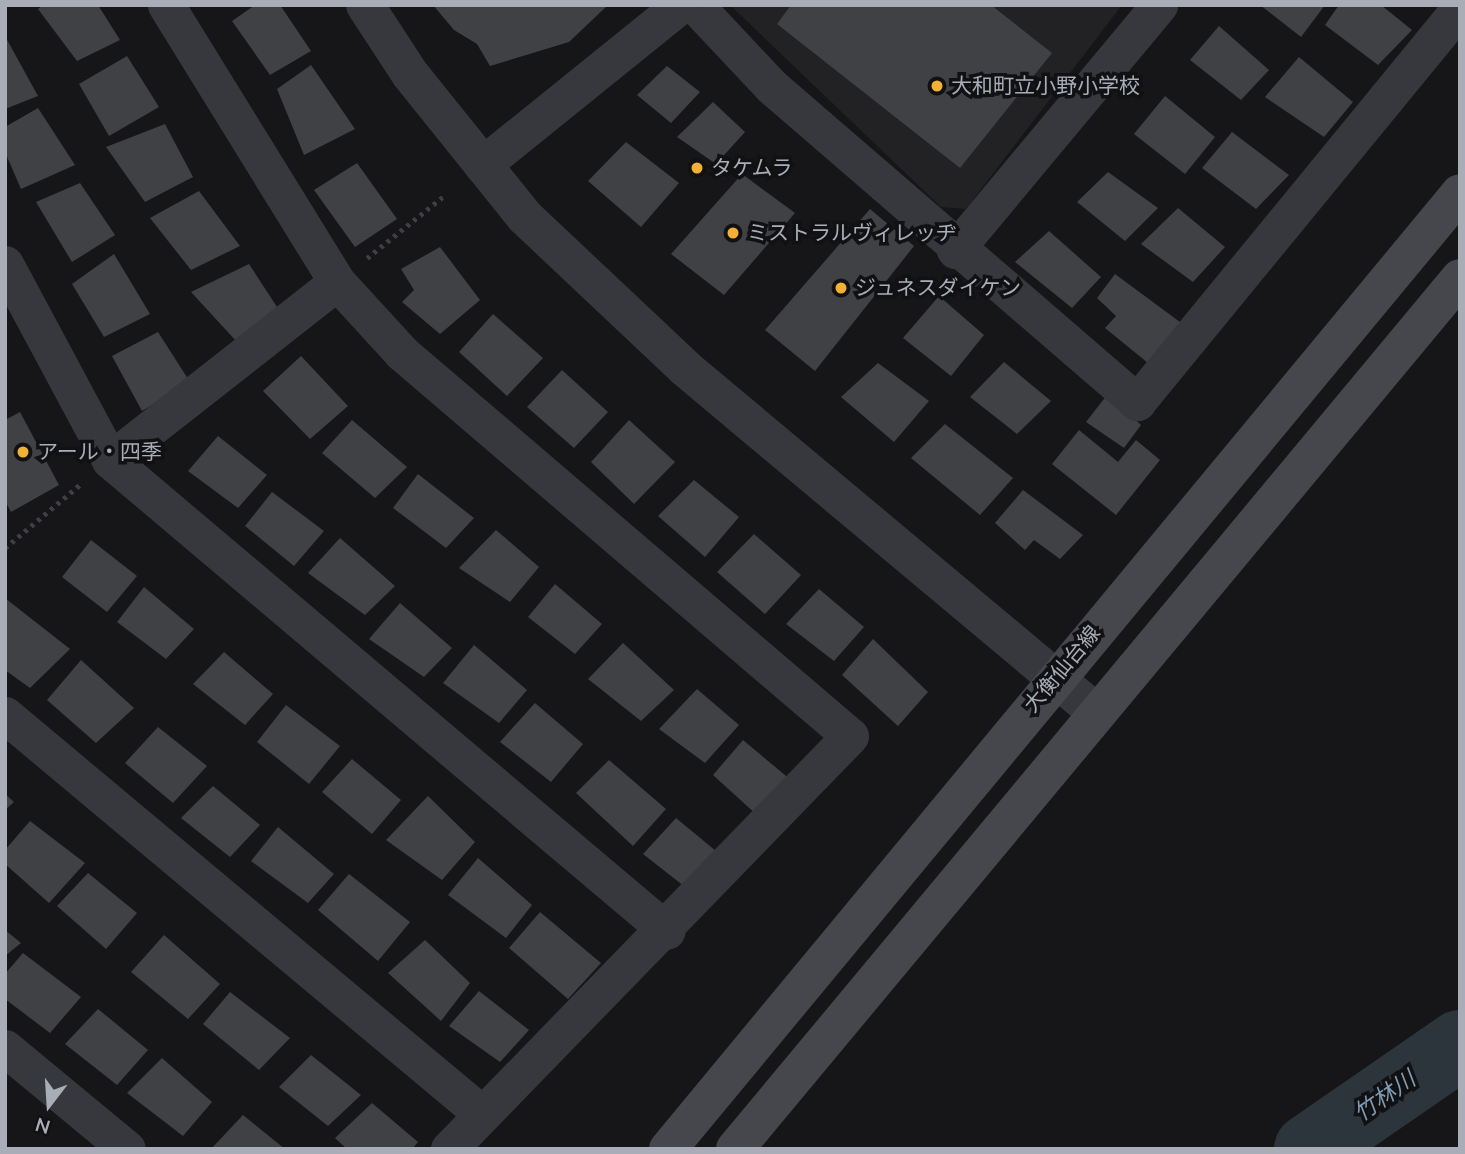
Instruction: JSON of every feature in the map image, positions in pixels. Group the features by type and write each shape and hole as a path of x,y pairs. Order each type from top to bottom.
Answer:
{"main road":[{"name":"大衡仙台線","path":"668,1149 1055,677 1460,193"},
{"path":"735,1149 1460,278"}],"street":[{"path":"166,5 337,282 402,353 850,736 667,930 449,1149"},
{"path":"365,5 482,165 525,217 685,368 1097,713"},
{"path":"482,165 680,5"},
{"path":"695,5 771,86 955,250 1137,402 1460,8"},
{"path":"955,250 1159,5"},
{"path":"5,264 110,460 667,930"},
{"path":"110,460 337,282"},
{"path":"5,715 482,1114"},
{"path":"5,1048 127,1149"}],"path":[{"path":"337,282 445,195"},
{"path":"5,548 110,460"}],"shaded area":[{"name":"大和町立小野小学校","path":"730,5 1122,5 966,209 941,207"}],"building":[{"path":"43,5 98,5 120,40 77,61 38,9"},
{"path":"255,5 280,5 311,51 270,75 232,21"},
{"path":"433,5 608,5 569,42 490,66 477,44 454,30"},
{"path":"791,5 991,5 1052,53 960,168 777,24"},
{"path":"1260,5 1325,5 1301,37"},
{"path":"1339,5 1381,5 1412,30 1378,65 1325,25"},
{"path":"1219,26 1269,70 1241,100 1190,60"},
{"path":"5,36 38,96 5,109"},
{"path":"127,56 159,107 109,136 79,84"},
{"path":"1299,57 1353,102 1324,137 1265,97"},
{"path":"311,65 355,129 304,155 277,89"},
{"path":"667,66 700,92 671,123 637,95"},
{"path":"1165,96 1215,137 1185,174 1134,134"},
{"path":"713,102 745,132 716,164 677,137"},
{"path":"38,108 75,165 21,189 5,152 5,127"},
{"path":"165,124 193,177 145,202 106,147"},
{"path":"1232,132 1289,175 1256,209 1202,168"},
{"path":"626,142 679,183 641,227 588,181"},
{"path":"357,163 397,219 355,247 314,190"},
{"path":"1108,172 1158,208 1125,241 1077,202"},
{"name":"ミストラルヴィレッヂ","path":"742,174 795,213 724,295 671,254"},
{"path":"80,183 115,235 72,262 36,202"},
{"path":"199,191 240,246 191,270 150,218"},
{"path":"1178,208 1225,247 1193,282 1141,244"},
{"name":"ジュネスダイケン","path":"870,209 914,246 815,371 765,330"},
{"path":"1049,231 1101,277 1072,308 1015,262"},
{"path":"440,247 480,300 440,334 402,302 414,290 401,269"},
{"path":"114,254 150,314 104,337 72,284"},
{"path":"249,264 279,310 237,342 191,292"},
{"path":"1115,274 1184,325 1148,363 1105,328 1116,316 1097,298"},
{"path":"939,296 984,335 951,376 903,338"},
{"path":"493,314 543,358 507,396 459,352"},
{"path":"158,332 190,382 142,411 112,356"},
{"path":"301,356 348,406 310,439 263,391"},
{"path":"1004,362 1051,401 1017,434 970,397"},
{"path":"878,363 929,401 894,442 841,397"},
{"path":"562,370 608,412 574,448 527,407"},
{"path":"1107,395 1141,425 1124,448 1086,422"},
{"name":"アール・四季","path":"20,412 59,485 11,512 5,501 5,420"},
{"path":"352,420 407,467 375,498 322,453"},
{"path":"629,420 675,462 634,504 591,462"},
{"path":"945,424 1013,478 980,515 911,458"},
{"path":"1079,430 1118,462 1136,440 1160,460 1116,515 1052,464"},
{"path":"218,436 267,475 238,508 188,471"},
{"path":"418,474 474,518 446,548 393,508"},
{"path":"694,480 739,517 705,557 658,516"},
{"path":"1023,490 1083,535 1060,559 1034,540 1025,550 995,523"},
{"path":"272,492 324,531 294,566 245,526"},
{"path":"496,530 539,567 510,602 459,568"},
{"path":"754,534 801,575 765,614 717,572"},
{"path":"340,538 395,586 365,615 308,573"},
{"path":"91,540 137,576 107,612 62,577"},
{"path":"555,584 602,624 575,654 528,617"},
{"path":"144,587 194,629 166,659 117,622"},
{"path":"819,589 864,627 834,661 786,624"},
{"path":"5,598 70,649 30,688 5,670"},
{"path":"400,603 452,648 424,677 369,639"},
{"path":"873,639 928,692 898,726 842,675"},
{"path":"623,643 674,690 641,721 588,679"},
{"path":"474,645 527,690 499,723 443,683"},
{"path":"224,652 273,694 245,725 193,684"},
{"path":"81,660 134,708 96,743 47,700"},
{"path":"697,689 739,725 705,763 659,729"},
{"path":"535,703 583,744 551,782 500,742"},
{"path":"286,705 340,746 309,784 257,742"},
{"path":"158,727 207,766 173,803 125,763"},
{"path":"743,740 792,781 758,816 713,775"},
{"path":"352,759 401,800 372,834 322,792"},
{"path":"609,760 666,809 633,846 576,793"},
{"path":"213,786 260,825 230,857 181,818"},
{"path":"5,794 14,802 5,810"},
{"path":"428,796 475,842 442,880 386,840"},
{"path":"676,818 722,856 689,890 643,854"},
{"path":"30,821 85,863 49,903 5,864 5,850"},
{"path":"278,827 334,874 308,903 251,861"},
{"path":"478,858 532,905 506,938 448,895"},
{"path":"88,873 137,913 106,949 57,906"},
{"path":"349,874 410,922 378,961 318,910"},
{"path":"540,912 601,963 568,999 509,948"},
{"path":"5,930 21,943 5,956"},
{"path":"164,935 220,984 188,1019 131,972"},
{"path":"425,940 470,983 441,1021 388,973"},
{"path":"23,953 81,997 50,1033 5,999 5,974"},
{"path":"479,991 529,1030 500,1062 449,1026"},
{"path":"230,992 290,1038 259,1070 203,1024"},
{"path":"98,1009 148,1050 117,1085 65,1044"},
{"path":"311,1055 361,1095 328,1126 279,1087"},
{"path":"162,1058 212,1102 183,1136 127,1093"},
{"path":"372,1103 418,1142 412,1149 347,1149 335,1138"},
{"path":"243,1115 285,1149 211,1149"}],"waterway":[{"name":"竹林川","path":"1309,1149 1460,1045"}],"place":[{"name":"大和町立小野小学校","path":"937,86"},
{"name":"タケムラ","path":"697,168"},
{"name":"ミストラルヴィレッヂ","path":"733,233"},
{"name":"ジュネスダイケン","path":"841,288"},
{"name":"アール・四季","path":"23,452"}]}
